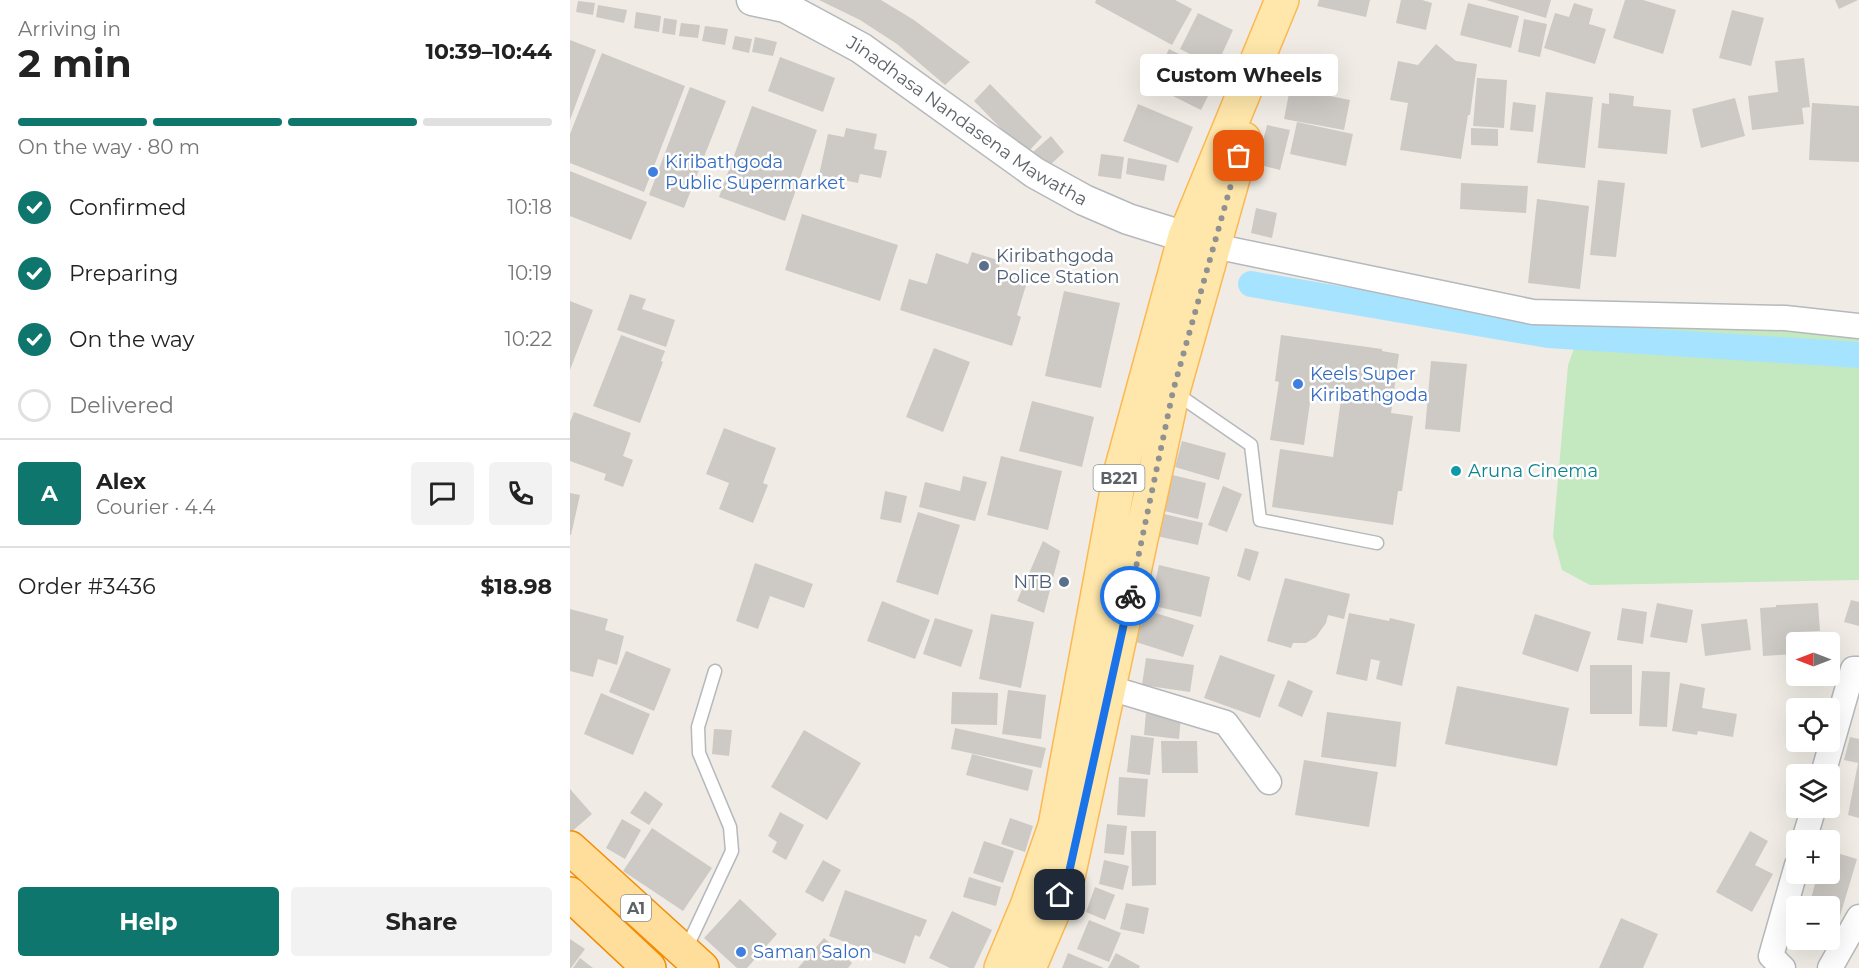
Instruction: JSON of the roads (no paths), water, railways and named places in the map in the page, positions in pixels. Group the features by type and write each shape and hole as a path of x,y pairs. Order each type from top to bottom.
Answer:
{"highway":[{"name":"A1","path":"570,848 693,961"},
{"name":"A1","path":"570,894 649,968"}],"main road":[{"name":"B221","path":"1001,968 1027,906 1055,826 1120,474 1284,0"},
{"name":"B221","path":"1029,968 1068,877 1173,391 1199,241"}],"street":[{"name":"Jinadhasa Nandasena Mawatha","path":"752,0 785,7 861,48 1035,173 1084,200 1128,219 1199,241"},
{"path":"1199,241 1533,312 1785,318 1859,326"},
{"path":"1826,764 1853,669 1859,669"},
{"path":"1110,688 1226,723 1269,782"},
{"path":"1783,968 1771,956 1792,884"},
{"path":"1830,968 1859,917"}],"lane":[{"path":"1173,391 1251,444 1260,520 1377,543"},
{"path":"693,961 732,850 730,827 699,753 698,727 715,671"}],"waterway":[{"path":"1251,284 1548,335 1859,355"}],"place":[{"name":"Custom Wheels","path":"1239,156"},
{"name":"Kiribathgoda Public Supermarket","path":"653,172"},
{"name":"Kiribathgoda Police Station","path":"984,266"},
{"name":"Keels Super Kiribathgoda","path":"1298,384"},
{"name":"Aruna Cinema","path":"1456,471"},
{"name":"NTB","path":"1064,582"},
{"name":"Saman Salon","path":"741,952"}]}
